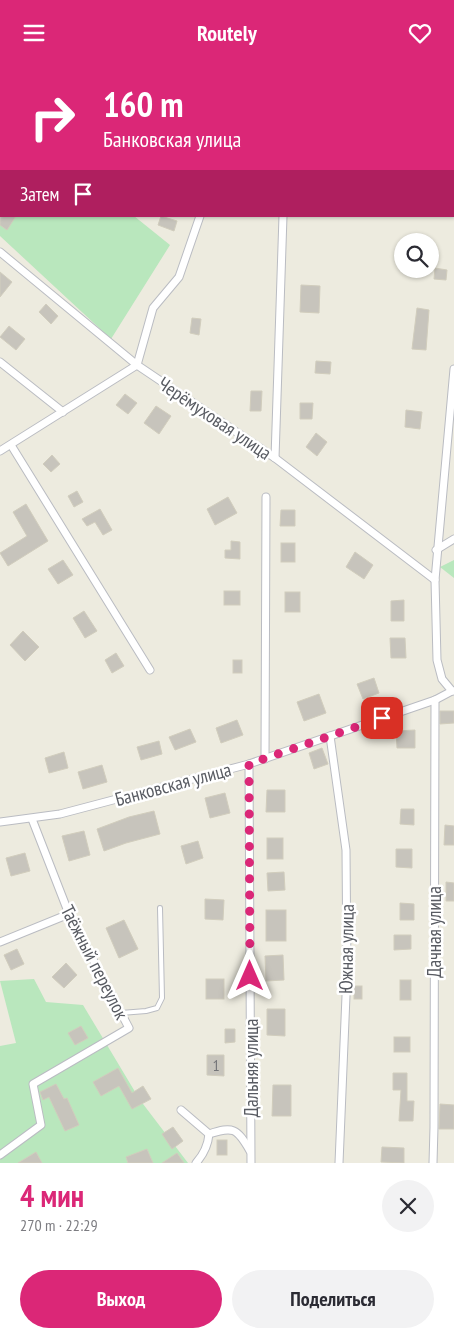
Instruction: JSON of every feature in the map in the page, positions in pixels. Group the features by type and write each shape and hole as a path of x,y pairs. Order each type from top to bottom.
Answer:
{"street":[{"path":"0,451 137,365 153,308 179,277 200,217"},
{"path":"275,459 283,217"},
{"name":"Черёмуховая улица","path":"0,252 137,365 275,459 434,580"},
{"path":"0,362 63,412"},
{"path":"453,691 442,679 436,660 434,580 454,369"},
{"path":"11,445 150,670"},
{"path":"265,759 266,497"},
{"path":"436,551 454,539"},
{"name":"Банковская улица","path":"0,822 60,814 249,764 434,700 453,691"},
{"name":"Дачная улица","path":"433,1163 434,700"},
{"name":"Южная улица","path":"330,736 346,850 347,972 339,1163"},
{"name":"Дальняя улица","path":"249,764 251,1163"},
{"name":"Таёжный переулок","path":"0,1155 41,1125 34,1083 129,1028 69,914 32,819"},
{"path":"0,943 69,914"},
{"path":"181,1110 209,1134"},
{"path":"209,1134 226,1128 236,1131 243,1138 251,1152"},
{"path":"196,1163 203,1155 208,1143 209,1134"}],"lane":[{"path":"121,1013 157,1008 162,998 160,908"}],"green space":[{"path":"0,217 135,217 170,245 111,339 0,236"},
{"path":"454,560 454,578 440,567"},
{"path":"34,979 46,1002 83,1005 140,1100 188,1163 0,1163 0,1046 16,1043 0,981"}],"building":[{"path":"0,217 15,217 7,230 0,225"},
{"path":"161,217 177,221 174,231 158,225"},
{"path":"439,269 447,270 446,280 434,279 439,278"},
{"path":"0,272 12,282 0,297"},
{"path":"301,285 320,286 319,313 300,312"},
{"path":"46,304 58,316 51,324 39,312"},
{"path":"417,308 429,310 426,350 412,349"},
{"path":"192,318 201,319 199,335 190,333"},
{"path":"9,326 25,339 16,350 0,337"},
{"path":"316,361 331,362 330,374 315,373"},
{"path":"251,391 262,391 261,411 250,411"},
{"path":"125,394 137,403 128,414 116,405"},
{"path":"300,403 313,403 312,419 300,419"},
{"path":"156,406 171,416 159,434 144,423"},
{"path":"406,410 422,412 420,429 405,427"},
{"path":"316,433 327,442 317,456 306,447"},
{"path":"52,455 60,464 51,472 43,464"},
{"path":"77,491 83,502 74,507 68,496"},
{"path":"228,497 237,513 215,525 207,509"},
{"path":"26,504 48,541 8,566 0,553 27,536 13,512"},
{"path":"100,509 112,530 103,535 95,522 87,526 82,519"},
{"path":"281,510 295,510 295,526 280,526"},
{"path":"231,541 240,542 240,559 225,558 225,550 231,550"},
{"path":"281,543 295,543 295,562 281,562"},
{"path":"355,552 373,565 364,579 346,567"},
{"path":"63,560 73,575 58,584 48,569"},
{"path":"224,591 240,591 240,605 224,605"},
{"path":"285,592 300,592 300,612 285,612"},
{"path":"404,600 404,621 391,621 391,601"},
{"path":"84,611 97,631 85,638 73,618"},
{"path":"23,631 39,647 25,661 10,645"},
{"path":"390,638 405,638 406,658 391,658"},
{"path":"116,653 124,666 112,673 105,660"},
{"path":"233,660 242,660 242,673 233,673"},
{"path":"374,678 379,693 363,699 357,684"},
{"path":"319,694 326,713 304,721 297,702"},
{"path":"440,711 454,711 454,723 440,724"},
{"path":"237,720 243,735 221,743 216,728"},
{"path":"190,729 196,742 175,750 169,737"},
{"path":"415,730 415,748 397,748 396,731"},
{"path":"159,741 162,754 141,760 137,747"},
{"path":"322,748 328,764 314,769 309,753"},
{"path":"64,752 68,768 49,773 45,758"},
{"path":"102,765 107,782 83,789 78,772"},
{"path":"267,790 285,790 285,812 266,812"},
{"path":"225,793 230,813 210,818 205,798"},
{"path":"401,809 414,809 414,825 400,824"},
{"path":"154,811 160,834 104,851 97,829 129,817"},
{"path":"445,825 454,826 454,845 444,845"},
{"path":"84,831 90,855 69,861 62,836"},
{"path":"267,838 283,838 283,859 267,859"},
{"path":"198,841 203,858 186,864 181,846"},
{"path":"396,849 412,849 412,868 396,867"},
{"path":"25,853 30,871 11,876 6,858"},
{"path":"284,872 285,890 268,891 267,873"},
{"path":"446,882 454,883 454,901 446,901"},
{"path":"205,899 224,900 223,920 205,919"},
{"path":"400,903 414,904 414,920 400,920"},
{"path":"266,910 286,910 286,941 266,941"},
{"path":"124,920 138,949 119,958 106,928"},
{"path":"394,935 411,935 411,949 394,950"},
{"path":"17,949 24,964 11,970 4,955"},
{"path":"283,955 284,980 266,981 265,956"},
{"path":"66,963 77,975 64,988 52,977"},
{"path":"206,979 224,979 224,999 206,999"},
{"path":"400,980 411,980 411,1000 400,1000"},
{"path":"354,986 362,986 362,999 354,999"},
{"path":"267,1009 285,1009 285,1036 267,1035"},
{"path":"81,1026 88,1038 75,1045 68,1033"},
{"path":"225,1029 235,1029 235,1042 225,1043"},
{"path":"394,1037 410,1037 410,1052 394,1052"},
{"path":"207,1055 224,1055 224,1076 207,1075"},
{"path":"118,1068 132,1093 143,1086 151,1099 132,1109 119,1086 101,1096 93,1082"},
{"path":"393,1073 407,1073 407,1101 414,1101 413,1121 399,1121 401,1090 393,1090"},
{"path":"56,1084 64,1099 67,1098 79,1125 65,1131 49,1097 43,1100 40,1092"},
{"path":"273,1085 291,1085 291,1116 272,1116"},
{"path":"440,1104 454,1105 454,1129 439,1129"},
{"path":"173,1127 183,1141 172,1149 162,1134"},
{"path":"217,1140 227,1140 227,1155 217,1155"},
{"path":"382,1147 404,1148 404,1163 381,1162"},
{"path":"147,1149 153,1163 128,1163 126,1157"},
{"path":"36,1152 42,1163 18,1163"},
{"path":"177,1153 184,1163 162,1163"}],"route":[{"path":"250,976 249,764 382,718"}]}
